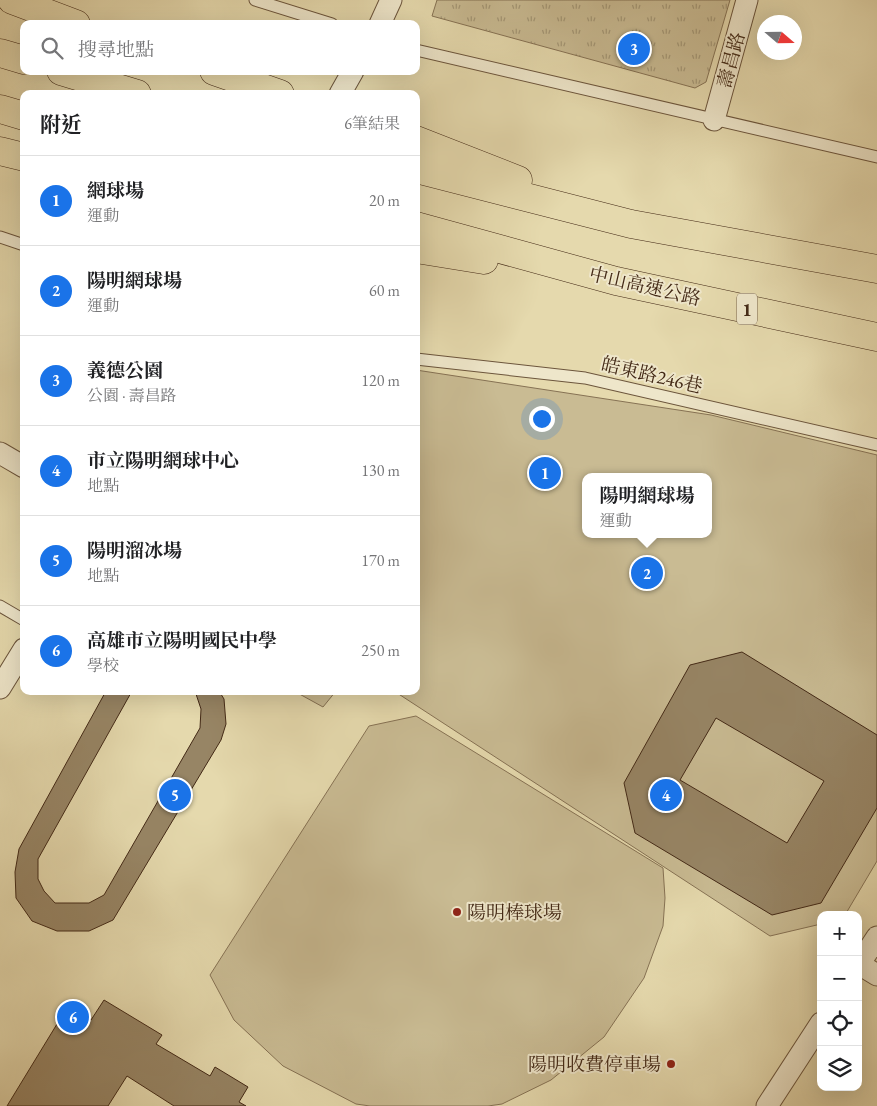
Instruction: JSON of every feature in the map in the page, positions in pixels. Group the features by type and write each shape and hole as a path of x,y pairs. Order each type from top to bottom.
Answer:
{"highway":[{"path":"12,0 65,20"},
{"path":"0,53 20,59"},
{"path":"74,75 124,90"},
{"path":"226,75 269,90"},
{"path":"0,109 20,115"},
{"path":"420,142 631,224"},
{"path":"0,151 20,156"},
{"path":"420,170 631,224 877,269"},
{"name":"中山高速公路","path":"420,227 616,281 877,337"},
{"path":"420,250 616,281"}],"street":[{"path":"382,20 391,0"},
{"name":"壽昌路","path":"714,120 747,0"},
{"path":"342,90 351,75"},
{"path":"0,453 20,465"},
{"path":"0,688 20,656"},
{"path":"865,968 877,937"},
{"path":"767,1106 817,1029"}],"lane":[{"path":"255,0 319,20"},
{"path":"420,51 877,157"},
{"path":"0,237 20,244"},
{"name":"皓東路246巷","path":"420,359 585,378 877,445"},
{"path":"0,606 20,618"}],"green space":[{"path":"437,0 730,0 706,82 695,88 432,16"},
{"path":"420,371 711,415 877,455 877,861 847,911 817,911 817,925 770,936 400,695 420,695"},
{"path":"301,695 333,695 323,707"},
{"name":"陽明棒球場","path":"416,716 663,868 665,898 663,926 644,978 604,1037 551,1080 502,1104 488,1106 370,1106 356,1104 283,1066 234,1020 210,975 369,726"}],"building":[{"path":"742,652 877,735 877,808 821,903 772,915 635,833 624,783 690,665","holes":["716,718 824,781 787,843 680,780"]},
{"path":"104,695 130,695 38,859 38,879 44,891 55,903 89,903 104,895 200,728 201,709 196,695 222,695 224,699 226,724 221,740 113,920 89,931 57,931 32,921 16,898 15,872 19,849"},
{"path":"104,1000 162,1035 156,1044 210,1076 215,1067 248,1087 239,1102 246,1106 174,1106 127,1076 108,1106 7,1106 68,1006 91,1020"}],"place":[{"name":"義德公園","path":"634,49"},
{"name":"網球場","path":"545,473"},
{"name":"陽明網球場","path":"647,573"},
{"name":"陽明溜冰場","path":"175,795"},
{"name":"市立陽明網球中心","path":"666,795"},
{"name":"陽明棒球場","path":"457,912"},
{"name":"高雄市立陽明國民中學","path":"73,1017"},
{"name":"陽明收費停車場","path":"671,1064"}]}
